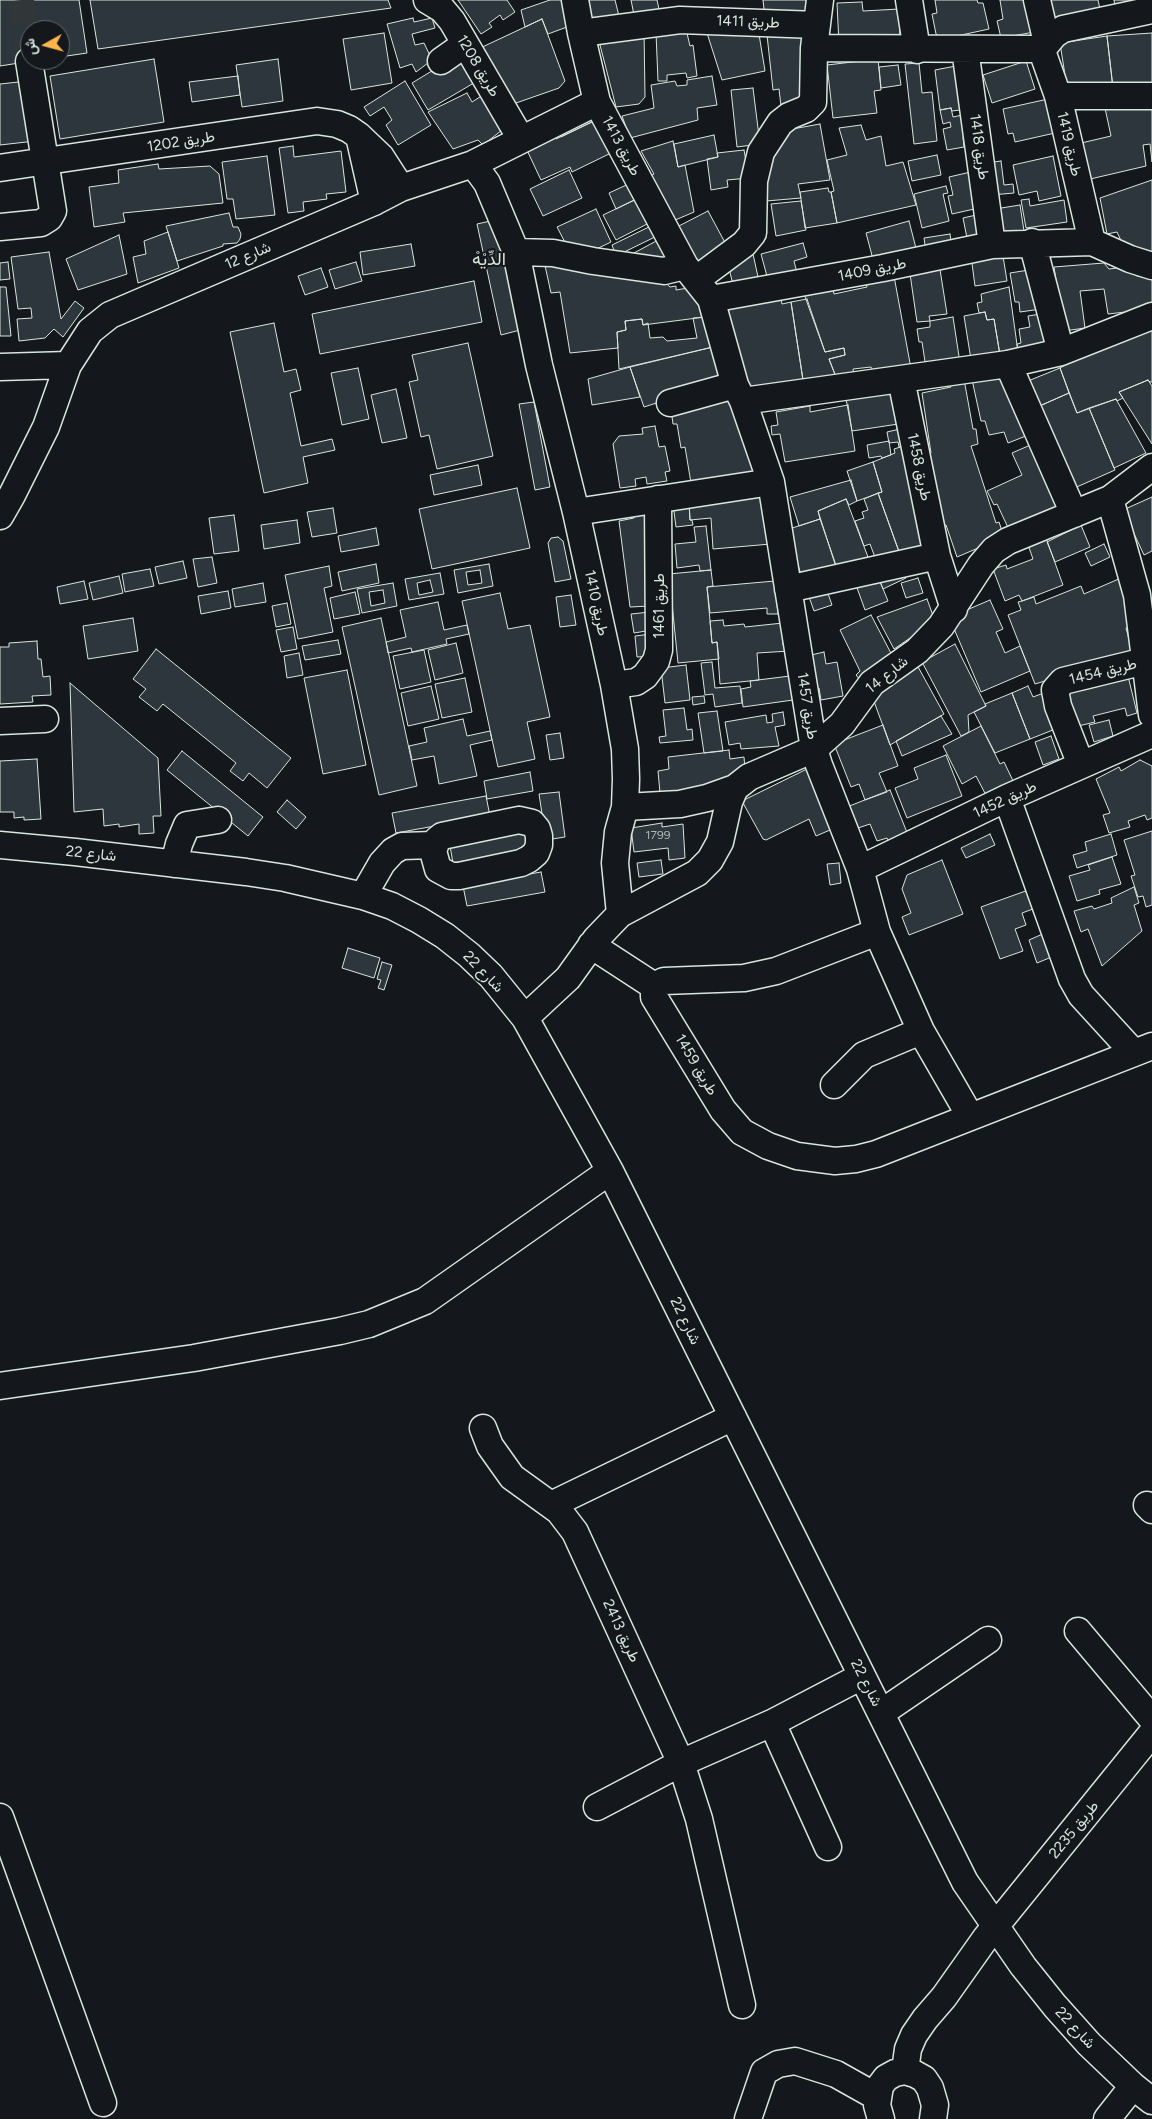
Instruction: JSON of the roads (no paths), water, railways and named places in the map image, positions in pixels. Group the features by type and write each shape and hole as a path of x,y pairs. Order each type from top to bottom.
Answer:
{"street":[{"name":"طريق 1208","path":"427,0 442,9 452,21 521,139"},
{"name":"طريق 1413","path":"575,0 580,33 597,102 698,281"},
{"path":"698,281 744,244 753,233 754,181 761,152 780,123 789,116 806,109 813,102 820,0"},
{"path":"909,0 917,50"},
{"name":"طريق 1419","path":"1037,0 1044,45 1058,96 1092,242"},
{"name":"طريق 1411","path":"580,33 676,10 816,37"},
{"path":"816,37 917,50 1044,45 1063,30 1152,10"},
{"path":"441,62 465,44"},
{"name":"طريق 1418","path":"966,49 992,245"},
{"path":"0,227 41,223 49,218 53,211 30,70"},
{"path":"1058,96 1152,96"},
{"name":"شارع 12","path":"0,516 46,427 68,365 90,331 110,315 374,202 401,188 473,164 597,102"},
{"name":"طريق 1202","path":"0,168 317,122 336,124 359,136 381,157 401,188"},
{"path":"359,136 374,202"},
{"name":"طريق 1410","path":"473,164 487,183 516,252 539,365 576,512 614,685 624,749 626,779 625,807 618,832 615,863 620,914"},
{"path":"1032,242 1061,352"},
{"name":"طريق 1409","path":"516,252 553,253 664,271 698,281 883,268 992,245 1032,242 1092,242 1130,259 1152,266"},
{"name":"طريق 1457","path":"698,281 771,482 814,749 860,869 877,932 921,1031 970,1116"},
{"path":"670,403 739,393 900,379 1008,364 1061,352 1152,316"},
{"path":"1008,364 1074,514"},
{"path":"0,367 68,365"},
{"name":"طريق 1458","path":"900,379 937,556 954,609"},
{"name":"شارع 14","path":"735,788 750,777 814,749 842,724 872,682 917,651 941,626 954,609 981,565 994,550 1008,541 1110,499 1152,467"},
{"path":"576,512 771,482"},
{"name":"طريق 1461","path":"614,685 636,682 645,676 656,660 660,650 658,499"},
{"name":"طريق 1454","path":"1110,499 1137,595 1152,714"},
{"path":"788,590 937,556"},
{"name":"طريق 1454","path":"1081,766 1058,706 1055,690 1063,681 1145,662"},
{"path":"0,721 45,719"},
{"name":"طريق 1452","path":"860,869 1007,798 1152,734"},
{"path":"625,807 680,804 707,798 735,788"},
{"path":"525,1018 568,978 606,926 620,914 682,882 710,860 720,842 729,802 735,788"},
{"path":"1007,798 1072,979 1081,995 1146,1048"},
{"path":"174,864 179,844 187,825 218,820"},
{"path":"363,896 382,863 393,851 402,846 434,845"},
{"name":"شارع 22","path":"0,846 76,852 285,878 363,896 392,906 445,936 491,976 525,1018 610,1171 965,1882 1023,1966 1055,2006 1089,2044 1143,2094"},
{"path":"591,945 654,986 664,981 744,978 776,971 877,932"},
{"name":"طريق 1459","path":"654,986 654,997 723,1110 742,1132 768,1146 797,1156 835,1161 856,1159 876,1154 1146,1048"},
{"path":"834,1085 864,1055 921,1031"},
{"path":"0,1386 194,1358 369,1324 425,1301 610,1171"},
{"path":"551,1505 733,1418"},
{"name":"طريق 2413","path":"483,1428 490,1446 512,1477 551,1505 563,1516 575,1532 682,1763 699,1819 742,2005"},
{"path":"1078,1631 1152,1719"},
{"path":"881,1713 988,1640"},
{"path":"597,1807 682,1763 772,1723 862,1676"},
{"path":"772,1723 828,1847"},
{"name":"طريق 2235","path":"905,2071 908,2049 914,2034 944,1997 985,1939 1152,1734"},
{"path":"0,1818 103,2103"},
{"path":"748,2119 764,2072 778,2064 795,2061 828,2071 879,2108"},
{"path":"879,2108 880,2086 886,2078 895,2073 905,2071 924,2079 930,2088 935,2105 934,2119"},
{"path":"1107,2119 1143,2094"}],"tunnel":[{"path":"21,0 24,20"}],"district":[{"name":"الدِّيْهْ","path":"489,260"}]}
